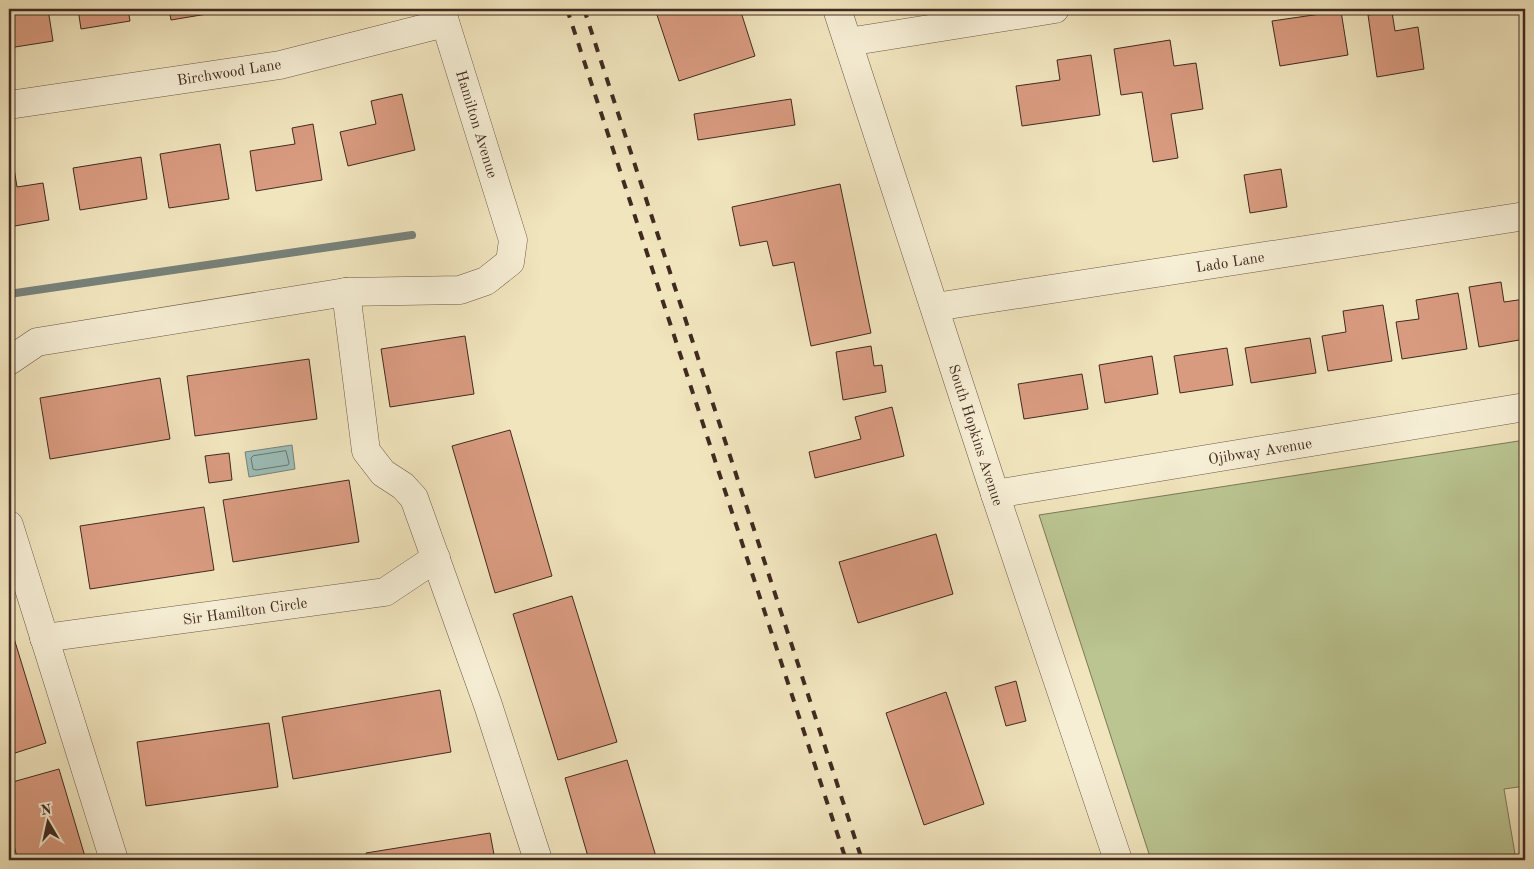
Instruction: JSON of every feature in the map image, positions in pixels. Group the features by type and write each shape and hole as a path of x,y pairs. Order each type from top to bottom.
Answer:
{"street":[{"name":"South Hopkins Avenue","path":"838,9 995,494 1118,860"},
{"path":"848,42 1055,9"},
{"name":"Birchwood Lane","path":"9,105 280,65 443,16"},
{"name":"Hamilton Avenue","path":"346,292 460,290 486,281 510,262 513,240 443,16"},
{"name":"Lado Lane","path":"935,307 1525,216"},
{"path":"9,361 37,342 346,292 366,451 383,473 403,486 414,498 488,705 538,860"},
{"name":"Ojibway Avenue","path":"995,494 1525,407"},
{"path":"9,525 114,860"},
{"name":"Sir Hamilton Circle","path":"44,638 385,592 436,558"}],"green space":[{"path":"1525,440 1525,786 1504,789 1516,860 1151,860 1039,515"}],"water":[{"path":"292,445 295,469 249,477 245,452"}],"building":[{"path":"9,9 48,9 53,41 9,48"},
{"path":"78,9 128,9 130,21 81,29"},
{"path":"169,9 237,9 171,20"},
{"path":"655,9 740,9 755,56 679,81"},
{"path":"1341,11 1348,55 1280,66 1272,21"},
{"path":"1392,12 1395,31 1418,27 1424,69 1377,77 1368,15"},
{"path":"1170,40 1174,66 1196,63 1203,109 1171,114 1178,158 1153,162 1142,92 1121,95 1114,49"},
{"path":"1091,55 1100,115 1022,126 1016,86 1060,80 1057,60"},
{"path":"402,94 415,150 348,166 340,132 376,124 371,101"},
{"path":"791,99 795,125 698,140 694,114"},
{"path":"313,124 322,180 256,191 250,151 295,144 292,128"},
{"path":"220,144 229,199 169,208 160,154"},
{"path":"141,157 147,199 80,210 73,168"},
{"path":"14,168 17,187 43,183 49,220 9,227 9,169"},
{"path":"1281,169 1287,207 1250,213 1244,175"},
{"path":"840,184 871,333 811,346 794,262 773,266 767,241 740,246 732,207"},
{"path":"1501,282 1504,302 1525,299 1525,339 1479,347 1469,287"},
{"path":"1458,293 1467,349 1402,359 1396,322 1419,319 1416,300"},
{"path":"1383,305 1392,361 1328,371 1322,336 1346,332 1343,311"},
{"path":"465,336 474,394 390,407 381,349"},
{"path":"1310,338 1316,373 1251,383 1245,348"},
{"path":"871,346 874,366 882,365 886,392 843,400 836,352"},
{"path":"1227,348 1233,385 1180,393 1174,356"},
{"path":"1152,356 1158,394 1105,403 1099,365"},
{"path":"309,359 317,419 195,436 187,376"},
{"path":"1082,374 1088,409 1024,419 1018,384"},
{"path":"160,378 170,439 50,459 40,398"},
{"path":"892,407 904,456 815,478 809,452 861,439 855,417"},
{"path":"510,430 552,576 495,593 452,446"},
{"path":"229,453 232,480 209,483 205,456"},
{"path":"349,480 359,542 233,562 223,500"},
{"path":"204,507 214,570 90,589 80,526"},
{"path":"936,534 953,594 858,623 839,562"},
{"path":"572,596 617,742 558,760 513,614"},
{"path":"9,622 46,743 9,755"},
{"path":"1016,681 1026,721 1006,726 995,687"},
{"path":"440,690 451,752 293,779 282,717"},
{"path":"946,692 984,804 924,825 886,713"},
{"path":"269,723 278,787 146,806 137,742"},
{"path":"627,760 657,860 589,860 565,778"},
{"path":"59,769 86,860 18,860 9,829 9,783"},
{"path":"490,833 495,860 367,860 366,853"},
{"path":"345,857 346,860 322,860"}],"waterway":[{"path":"9,294 412,235"}],"railway":[{"path":"567,9 846,860"},
{"path":"584,9 862,860"}]}
